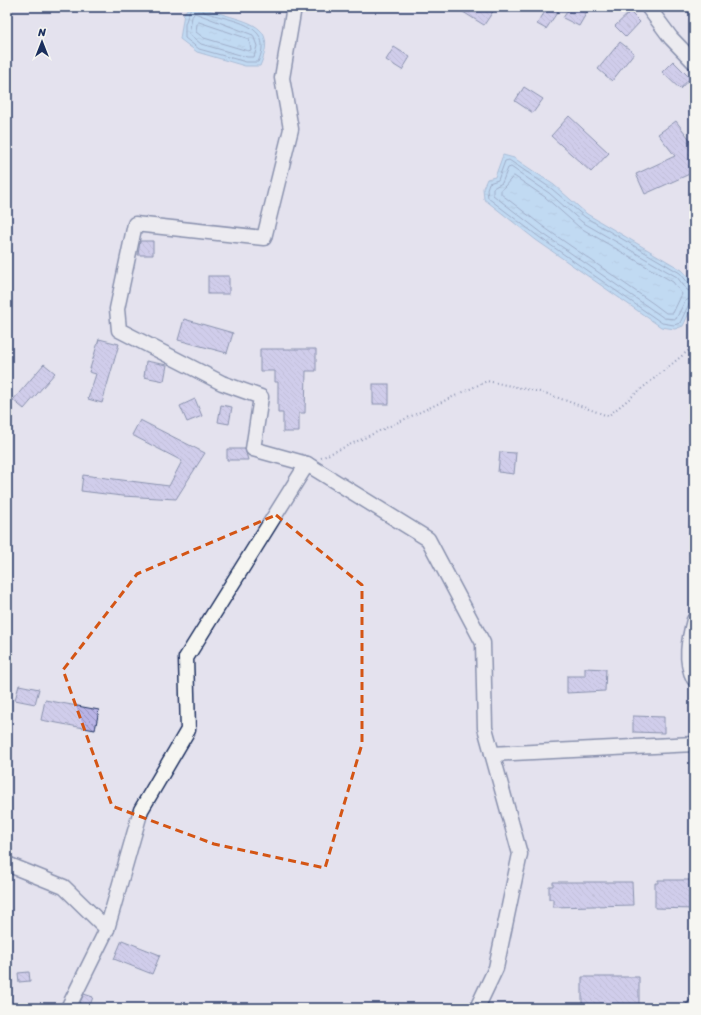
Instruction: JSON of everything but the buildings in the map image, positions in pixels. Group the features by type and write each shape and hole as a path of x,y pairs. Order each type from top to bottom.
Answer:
{"street":[{"path":"294,7 282,78 291,129 264,238 135,224 118,309 120,330 222,383 261,397 253,449 307,464 428,539 483,643 485,728 520,854 496,968 477,1008"},
{"path":"648,7 671,38 694,62"},
{"path":"68,1008 107,930 141,810 188,730 186,658 307,464"},
{"path":"694,620 688,656 689,669 694,679"},
{"path":"492,754 694,744"},
{"path":"7,864 64,887 107,930"}],"path":[{"path":"307,464 487,381 545,393 608,416 694,346"}],"highlighted area":[{"path":"276,515 362,585 362,744 325,868 214,844 112,806 63,670 137,574"}],"water":[{"path":"189,7 236,18 254,25 264,36 266,44 260,66 245,66 197,52 180,39 184,13"},
{"path":"503,155 514,158 554,185 587,214 682,270 692,284 693,291 690,311 683,326 675,329 661,327 536,240 484,199 483,188 487,179 495,177"}]}
